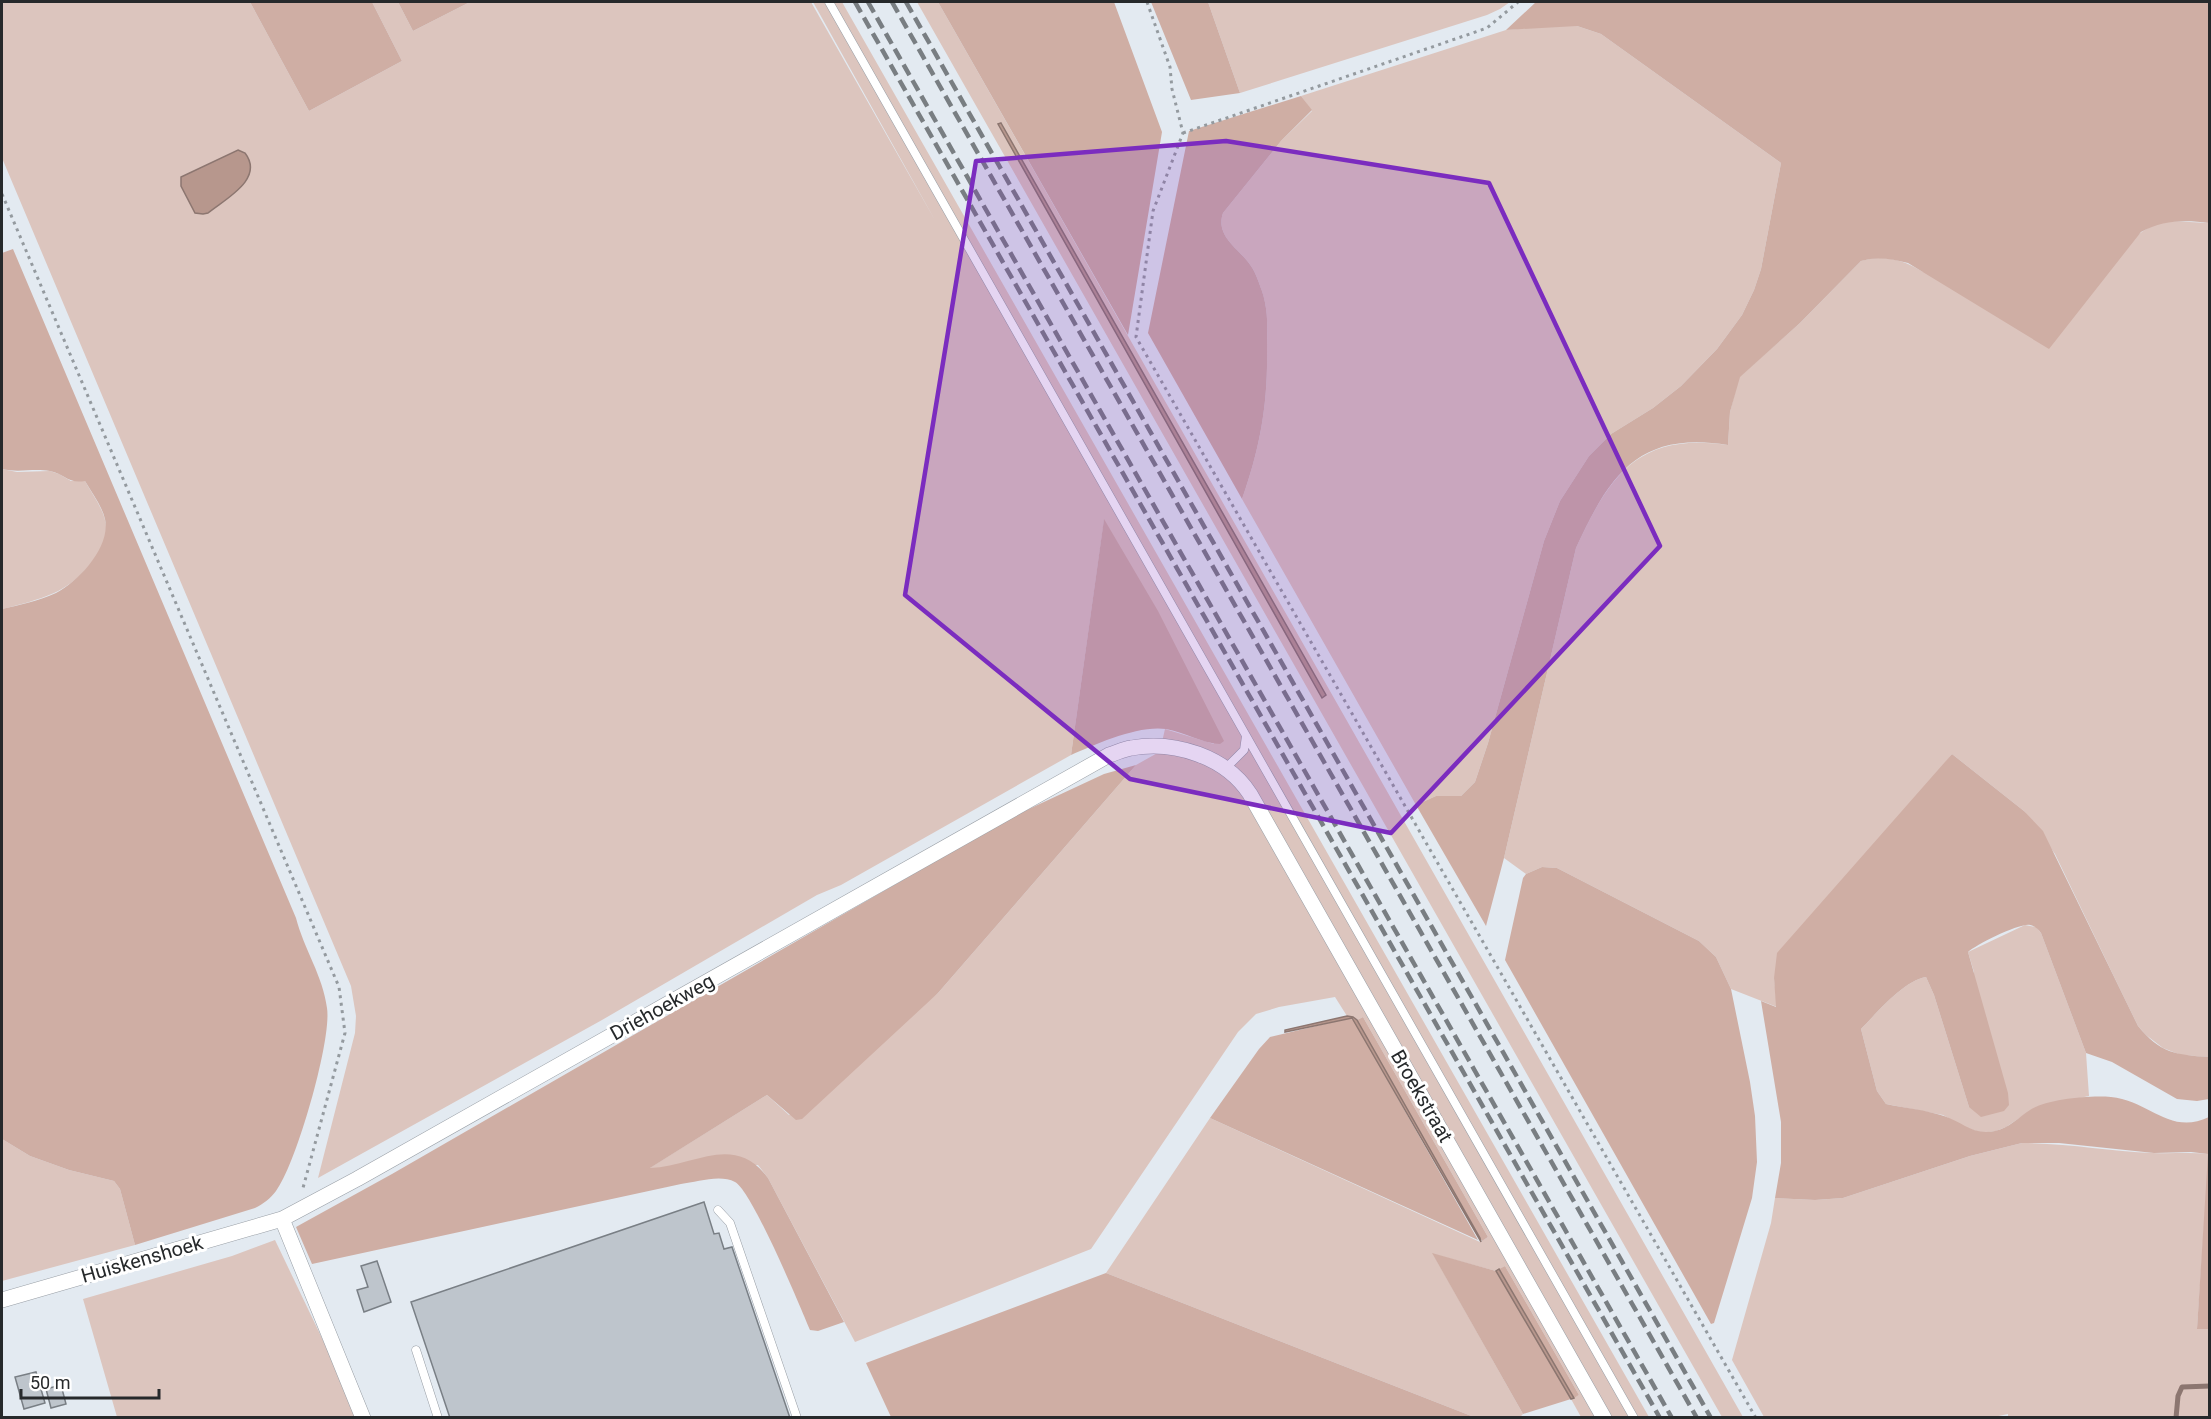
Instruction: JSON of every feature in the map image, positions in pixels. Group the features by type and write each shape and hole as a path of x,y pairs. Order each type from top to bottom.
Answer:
{"street":[{"name":"Driehoekweg","path":"282,1219 368,1173 1109,755 1131,748 1162,746 1196,753 1231,772"},
{"name":"Broekstraat","path":"1231,772 1256,805 1604,1418"},
{"name":"Huiskenshoek","path":"2,1300 282,1219"},
{"path":"282,1219 363,1418"}],"lane":[{"path":"830,2 1634,1418"},
{"path":"1231,772 1244,750 1246,737 1242,727"},
{"path":"718,1210 730,1223 797,1418"},
{"path":"416,1350 438,1418"}],"path":[{"path":"1147,2 1170,67 1172,89 1183,133 1153,211 1136,337 1756,1418"},
{"path":"1183,133 1487,28 1518,2"},
{"path":"2,194 339,987 345,1033 302,1194"}],"highlighted area":[{"path":"1226,141 1489,183 1660,546 1391,833 1130,779 905,595 976,161"}],"shaded area":[{"path":"2,2 250,2 309,111 402,61 372,2 398,2 413,31 470,2 811,2 936,222 813,2 842,2 1649,1417 1608,1417 1247,781 1162,742 1165,729 1214,744 1104,520 1071,755 841,885 817,895 602,1020 318,1178 355,1033 356,1016 351,986 2,158"},
{"path":"250,2 372,2 402,61 309,111"},
{"path":"398,2 470,2 413,31"},
{"path":"917,2 938,2 1743,1417 1722,1417"},
{"path":"938,2 1114,2 1162,132 1128,335"},
{"path":"1151,2 1208,2 1240,93 1191,100"},
{"path":"1208,2 1510,2 1487,15 1240,93"},
{"path":"1536,2 2209,2 2209,223 2174,222 2141,232 2049,349 1908,263 1884,259 1861,261 1800,323 1740,377 1730,412 1728,445 1697,442 1671,445 1650,452 1631,464 1616,479 1602,499 1576,548 1486,926 1416,805 1436,796 1461,796 1475,782 1544,541 1560,501 1589,456 1611,434 1653,408 1681,386 1717,349 1742,315 1761,269 1781,163 1601,34 1577,26 1506,30"},
{"path":"1577,26 1601,34 1781,163 1761,269 1742,315 1717,349 1681,386 1653,408 1611,434 1589,456 1560,501 1544,541 1475,782 1461,796 1436,796 1416,805 1242,499 1262,426 1267,370 1267,314 1262,291 1254,272 1225,236 1221,221 1223,213 1281,141 1312,111 1301,96 1506,30"},
{"path":"1301,96 1312,110 1281,141 1223,213 1221,221 1225,236 1254,272 1262,291 1267,314 1267,370 1262,426 1242,499 1148,333 1189,131"},
{"path":"1001,123 1326,695 1322,698 998,124"},
{"path":"238,150 245,153 250,162 247,180 208,213 195,213 181,186 181,177"},
{"path":"2169,221 2209,223 2209,1057 2181,1055 2163,1048 2138,1026 2055,854 2024,811 1952,754 1774,978 1777,1007 1731,989 1716,957 1699,941 1557,868 1542,867 1526,874 1504,858 1576,548 1602,499 1616,479 1631,464 1650,452 1671,445 1697,443 1728,445 1730,412 1739,377 1800,323 1861,261 1877,258 1893,259 1923,272 2133,239 2150,227"},
{"path":"13,249 296,918 322,985 327,1008 324,1046 311,1102 293,1156 274,1194 255,1208 135,1245 120,1189 114,1181 69,1170 30,1156 2,1139 2,609 43,598 65,588 91,562 98,552 106,530 102,509 85,481 70,480 50,471 2,469 2,253"},
{"path":"2,469 17,472 50,471 71,481 85,481 105,519 106,532 100,550 88,568 71,583 48,596 2,609"},
{"path":"1104,519 1158,611 1224,741 1220,744 1206,742 1173,730 1155,729 1117,736 1071,755"},
{"path":"1161,751 1193,758 1233,780 1600,1417 1581,1417 1571,1399 1579,1395 1505,1266 1496,1271 1433,1254 1523,1414 1520,1417 1474,1417 1106,1273 1210,1118 1480,1242 1488,1237 1363,1017 1357,1020 1347,1016 1335,997 1279,1007 1256,1014 1238,1032 1091,1249 855,1342 768,1178 758,1165 648,1169 767,1095 789,1115 938,993 1136,765"},
{"path":"1952,754 2024,811 2043,831 2138,1026 2154,1042 2169,1051 2209,1057 2209,1099 2197,1101 2177,1099 2112,1062 2086,1053 2041,933 2030,925 2008,931 1968,952 2008,1093 2009,1105 2004,1111 1981,1117 1969,1107 1934,995 1926,977 1900,991 1861,1029 1877,1091 1886,1104 1937,1114 1980,1132 1995,1131 2005,1127 2038,1106 2081,1097 2111,1097 2125,1100 2160,1116 2183,1122 2195,1122 2209,1117 2209,1329 2197,1329 2208,1154 2154,1153 2059,1143 2022,1143 1970,1156 1843,1198 1815,1200 1775,1198 1781,1163 1781,1122 1761,1001 1776,1007 1774,978 1777,953"},
{"path":"1136,765 938,993 802,1119 796,1120 767,1095 650,1168 727,1154 741,1157 755,1164 768,1178 844,1322 818,1331 810,1330 764,1226 743,1190 735,1182 722,1179 681,1184 312,1264 296,1227 1014,816 1104,774"},
{"path":"1542,867 1557,868 1699,941 1716,957 1731,989 1750,1082 1755,1116 1757,1162 1752,1198 1714,1323 1711,1324 1505,960 1523,878 1526,874"},
{"path":"2025,925 2036,927 2041,933 2086,1053 2089,1096 2036,1107 2006,1127 1982,1133 1964,1127 1943,1115 1886,1104 1877,1091 1861,1029 1900,991 1926,977 1934,995 1969,1107 1974,972 1968,952"},
{"path":"1347,1016 1353,1017 1357,1020 1481,1242 1352,1018 1285,1032 1285,1030"},
{"path":"1363,1017 1488,1237 1482,1241 1357,1020"},
{"path":"1350,1018 1354,1021 1478,1240 1210,1118 1270,1037"},
{"path":"2,1139 30,1156 69,1170 114,1181 120,1189 135,1245 2,1281"},
{"path":"2022,1143 2153,1153 2209,1154 2197,1329 2209,1329 2209,1417 2008,1418 2008,1414 1989,1418 1764,1417 1732,1360 1771,1223 1775,1198 1815,1200 1843,1198 1970,1156"},
{"path":"275,1240 342,1380 355,1417 117,1417 83,1299 232,1256"},
{"path":"1432,1253 1496,1271 1571,1399 1523,1414"},
{"path":"1505,1266 1579,1395 1574,1398 1499,1269"},
{"path":"1499,1269 1574,1398 1571,1399 1496,1271"},
{"path":"1106,1273 1474,1417 891,1417 866,1363"}],"building":[{"path":"704,1202 714,1234 719,1233 724,1249 732,1247 790,1418 450,1418 411,1302"},
{"path":"377,1261 391,1302 364,1312 357,1290 368,1287 361,1266"},
{"path":"36,1372 45,1403 24,1409 15,1377"},
{"path":"61,1385 66,1404 51,1408 46,1389"}],"waterway":[{"path":"2176,1418 2178,1396 2182,1387 2210,1386"}],"railway":[{"path":"855,2 1660,1418"},
{"path":"868,2 1672,1418"},
{"path":"892,2 1697,1418"},
{"path":"906,2 1711,1418"}]}
